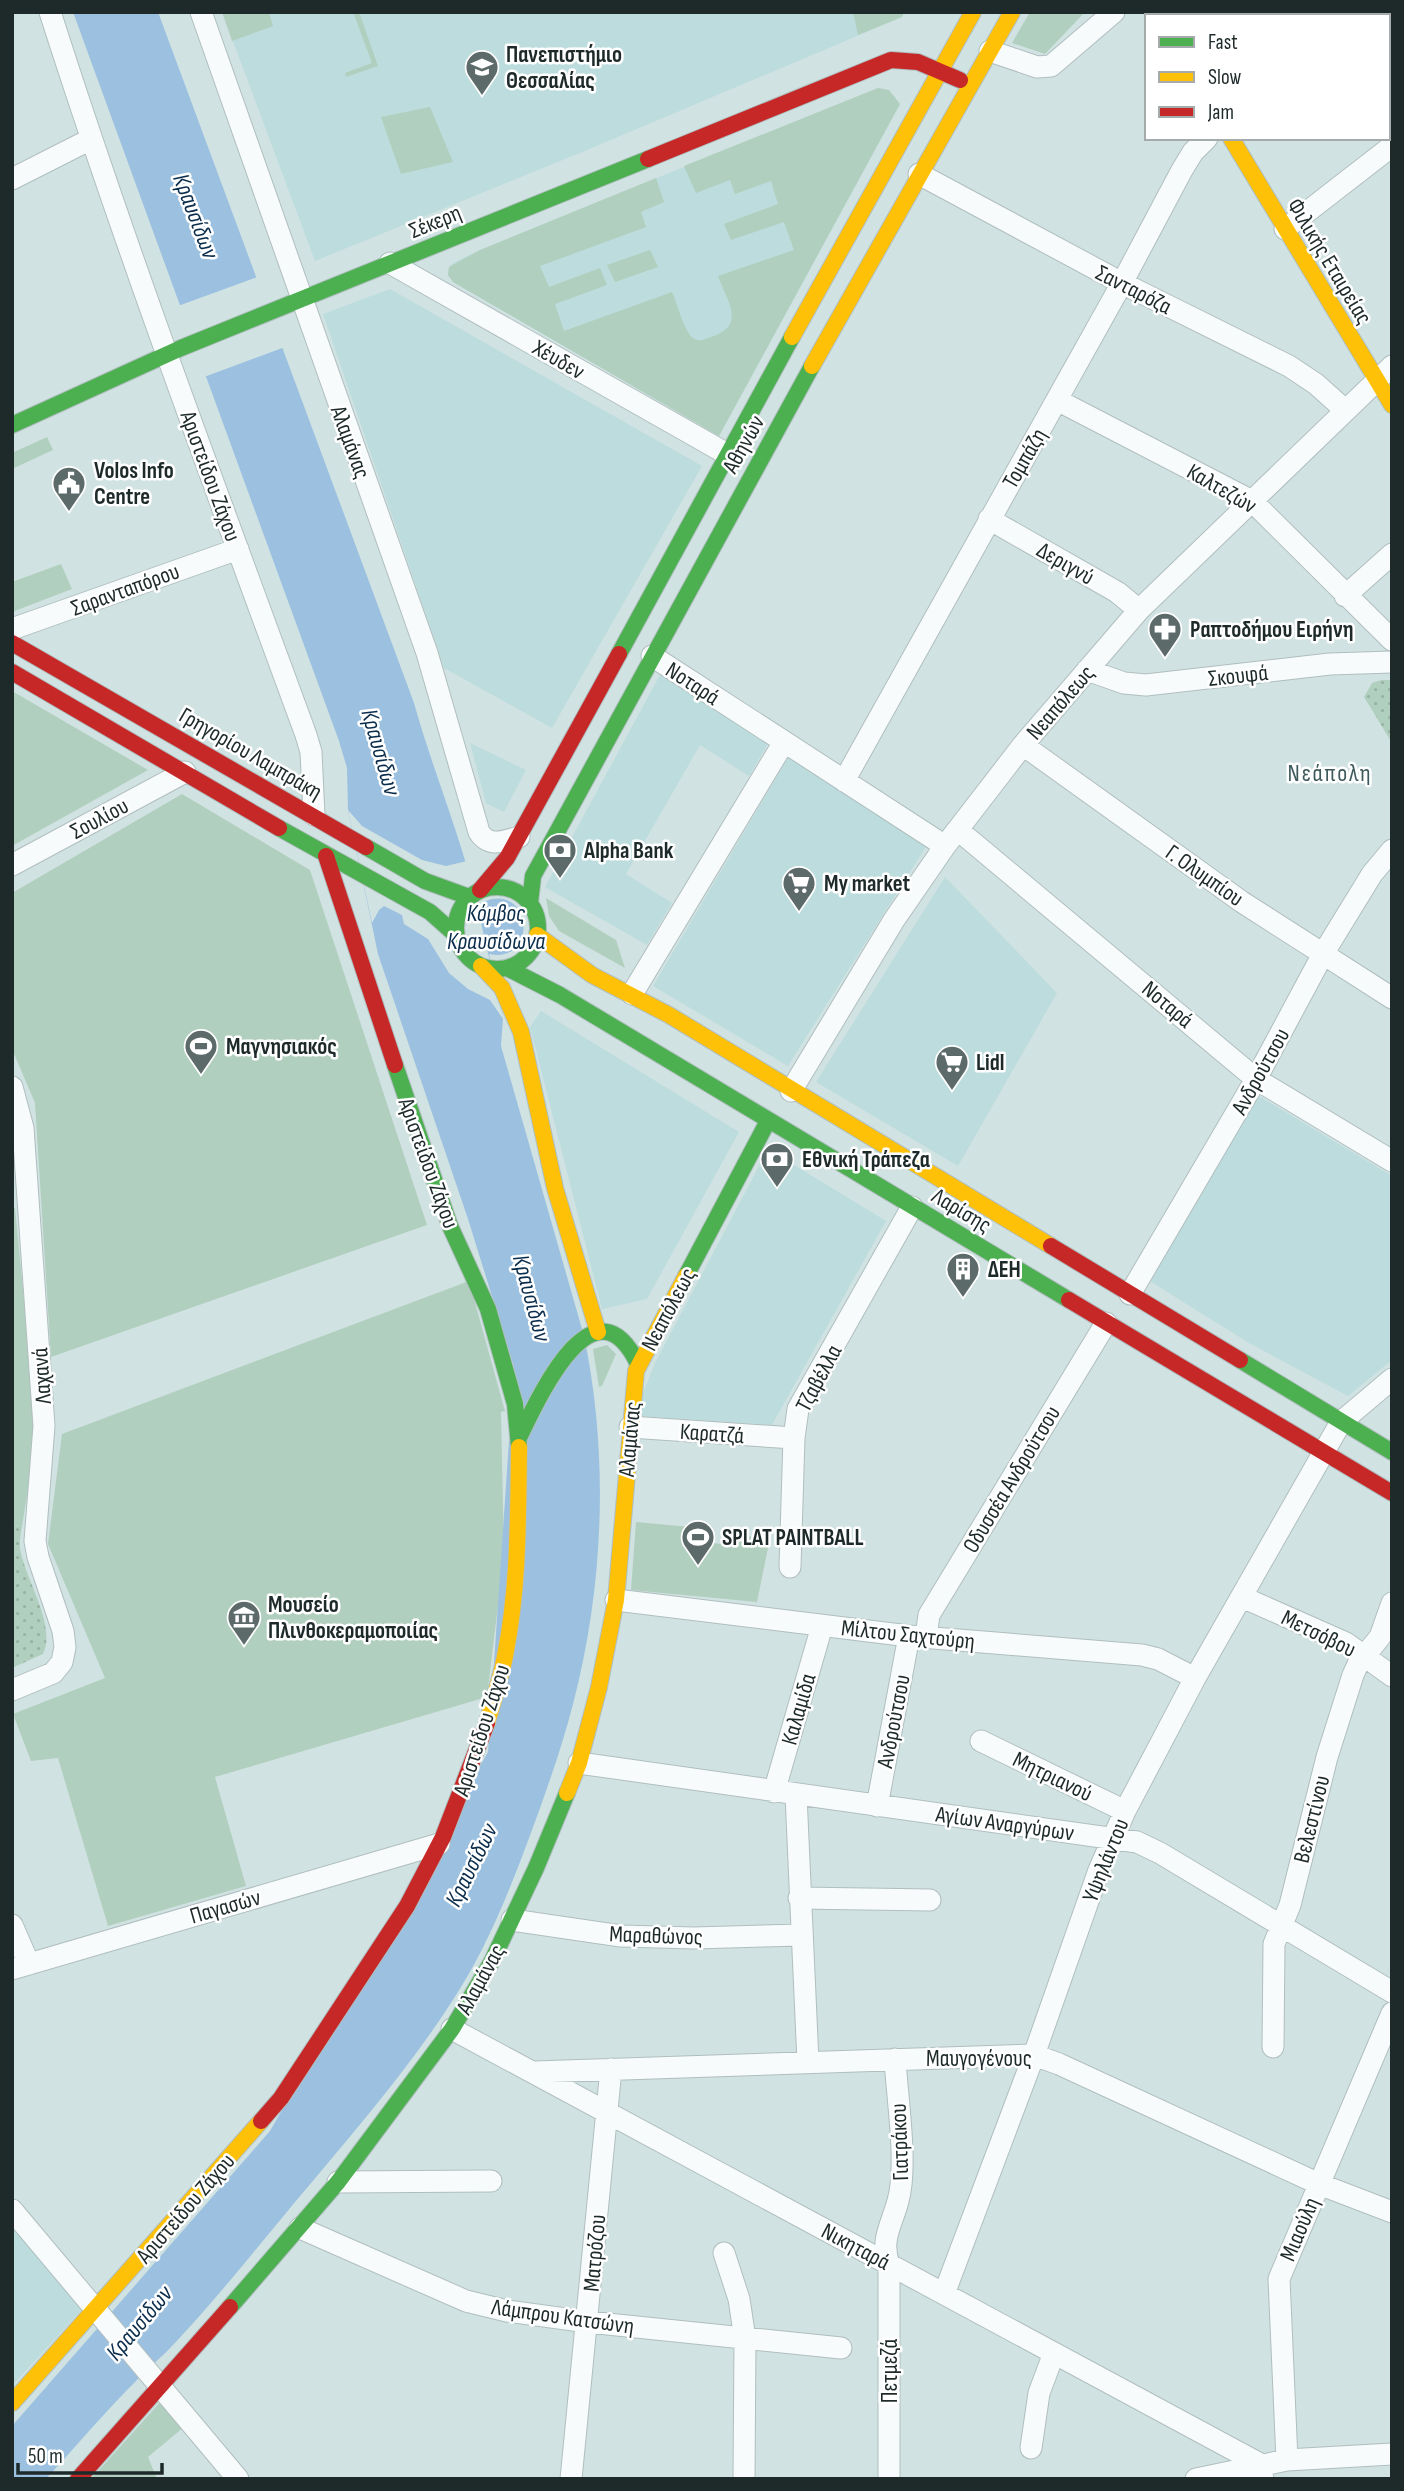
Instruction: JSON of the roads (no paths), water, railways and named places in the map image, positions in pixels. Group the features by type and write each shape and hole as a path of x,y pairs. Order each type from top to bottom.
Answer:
{"main road":[{"name":"Αθηνών","path":"456,935 457,914 507,858 727,454 973,12"},
{"name":"Αθηνών","path":"537,935 536,915 530,903 533,876 919,174 1012,12"},
{"name":"Σέκερη","path":"12,425 174,351 878,65 902,59 915,60 969,85"},
{"name":"Φιλικής Εταιρείας","path":"1232,140 1392,405"},
{"name":"Γρηγορίου Λαμπράκη","path":"12,643 425,881 443,889 474,893"},
{"path":"12,672 326,856 430,912 456,935 464,954 493,970 521,1032 555,1188 591,1334 569,1351 528,1417 519,1438"},
{"name":"Αριστείδου Ζάχου","path":"12,2403 281,2098 407,1906 439,1844 485,1729 505,1657 515,1582 519,1438 511,1386 488,1309 450,1226 427,1163 326,856"},
{"path":"474,893 494,886 508,888 530,903"},
{"path":"493,970 520,962 529,953 537,935"},
{"name":"Λαρίσης","path":"537,935 592,975 632,994 1392,1452"},
{"name":"Λαρίσης","path":"493,970 560,995 1392,1493"},
{"name":"Νεαπόλεως","path":"639,1364 768,1121"},
{"name":"Νεαπόλεως","path":"591,1334 612,1334 623,1340 629,1345 639,1364"},
{"name":"Αλαμάνας","path":"78,2479 338,2182 452,2029 473,1996 512,1920 551,1834 579,1763 599,1687 616,1600 634,1380 639,1364"}],"street":[{"name":"Αριστείδου Ζάχου","path":"50,12 91,139 174,351 238,549 306,735 311,752 314,815"},
{"name":"Αλαμάνας","path":"201,12 295,302 427,653 480,832 483,838 490,842 519,837"},
{"path":"990,51 1037,67 1051,66 1114,12"},
{"path":"12,179 91,139"},
{"name":"Τομπάζη","path":"844,781 1122,283 1182,170 1205,140"},
{"path":"1285,229 1392,146"},
{"name":"Σανταρόζα","path":"919,174 1122,283 1289,366 1316,384 1345,410"},
{"name":"Χέυδεν","path":"390,263 727,454"},
{"name":"Νεαπόλεως","path":"791,1091 894,920 951,838 1023,745 1139,610 1392,366"},
{"name":"Καλτεζών","path":"1057,400 1252,501 1392,640"},
{"name":"Δεριγνύ","path":"989,519 1117,592 1139,610"},
{"name":"Σαρανταπόρου","path":"12,629 238,549"},
{"path":"1345,596 1392,554"},
{"name":"Νοταρά","path":"652,656 844,781 951,838 1256,1079 1392,1161"},
{"name":"Σκουφά","path":"1087,670 1124,682 1146,685 1330,664 1392,662"},
{"path":"632,994 784,742"},
{"name":"Γ. Ολυμπίου","path":"1023,745 1242,902 1392,998"},
{"name":"Σουλίου","path":"12,865 185,772"},
{"name":"Ανδρούτσου","path":"1130,1294 1256,1079 1323,954 1372,874 1392,850"},
{"name":"Λαχανά","path":"12,1087 23,1128 43,1403 44,1453 35,1541 64,1634 65,1650 62,1662 49,1675 12,1690"},
{"name":"Τζαβέλλα","path":"790,1567 794,1438 798,1409 912,1208"},
{"name":"Οδυσσέα Ανδρούτσου","path":"917,1637 1106,1323"},
{"path":"1341,1422 1392,1379"},
{"name":"Υψηλάντου","path":"944,2294 1113,1837 1195,1678 1341,1422"},
{"name":"Καρατζά","path":"630,1427 794,1438"},
{"name":"Μετσόβου","path":"1242,1597 1346,1643 1392,1676"},
{"name":"Μίλτου Σαχτούρη","path":"616,1600 917,1637 1142,1655 1158,1659 1195,1678"},
{"name":"Βελεστίνου","path":"1273,2047 1273,1951 1290,1905 1327,1757 1353,1675 1380,1637 1392,1603"},
{"name":"Καλαμίδα","path":"774,1792 821,1626"},
{"name":"Ανδρούτσου","path":"877,1805 917,1637"},
{"name":"Μητριανού","path":"981,1741 1125,1811"},
{"name":"Αγίων Αναργύρων","path":"579,1763 1113,1837 1147,1846 1392,1993"},
{"path":"796,1795 808,2062"},
{"name":"Παγασών","path":"21,1967 439,1844"},
{"path":"799,1898 930,1900"},
{"name":"Μαραθώνος","path":"512,1920 621,1936 694,1938 801,1935"},
{"path":"12,1925 21,1967"},
{"name":"Μιαούλη","path":"1287,2460 1279,2279 1392,2013"},
{"name":"Νικηταρά","path":"452,2029 1054,2353 1261,2471"},
{"name":"Μαυγογένους","path":"533,2072 1034,2055 1059,2064 1319,2184 1392,2212"},
{"name":"Γιατράκου","path":"889,2264 884,2251 886,2235 902,2186 895,2059"},
{"name":"Ματρόζου","path":"571,2479 611,2069"},
{"path":"338,2182 491,2181"},
{"path":"12,2210 238,2479"},
{"name":"Λάμπρου Κατσώνη","path":"300,2228 466,2301 507,2311 841,2348"},
{"path":"724,2253 740,2299 745,2339 744,2479"},
{"name":"Πετμεζά","path":"889,2264 889,2479"},
{"path":"1031,2448 1036,2404 1054,2353"},
{"path":"1196,2479 1261,2471 1287,2460 1391,2453"}],"water":[{"path":"73,12 158,12 414,703 477,905 492,899 506,899 515,906 521,916 524,927 515,948 504,954 489,954 503,1019 501,1046 584,1336 597,1427 600,1520 591,1613 564,1736 509,1890 461,1987 390,2088 192,2325 113,2405 46,2479 12,2479 12,2426 270,2131 488,1752 514,1367 468,1219 378,954 348,810 347,768 339,741"}],"place":[{"name":"Πανεπιστήμιο Θεσσαλίας","path":"482,97"},
{"name":"Volos Info Centre","path":"69,513"},
{"name":"Ραπτοδήμου Ειρήνη","path":"1165,659"},
{"name":"Alpha Bank","path":"560,880"},
{"name":"My market","path":"799,913"},
{"name":"Μαγνησιακός","path":"201,1076"},
{"name":"Lidl","path":"952,1092"},
{"name":"Εθνική Τράπεζα","path":"777,1189"},
{"name":"ΔΕΗ","path":"963,1299"},
{"name":"SPLAT PAINTBALL","path":"698,1567"},
{"name":"Μουσείο Πλινθοκεραμοποιίας","path":"244,1647"}],"district":[{"name":"Νεάπολη","path":"1330,773"}],"water label":[{"name":"Κραυσίδων","path":"196,216"},
{"name":"Κραυσίδων","path":"381,752"},
{"name":"Κόμβος Κραυσίδωνα","path":"496,927"},
{"name":"Κραυσίδων","path":"532,1298"},
{"name":"Κραυσίδων","path":"471,1865"},
{"name":"Κραυσίδων","path":"139,2323"}]}
